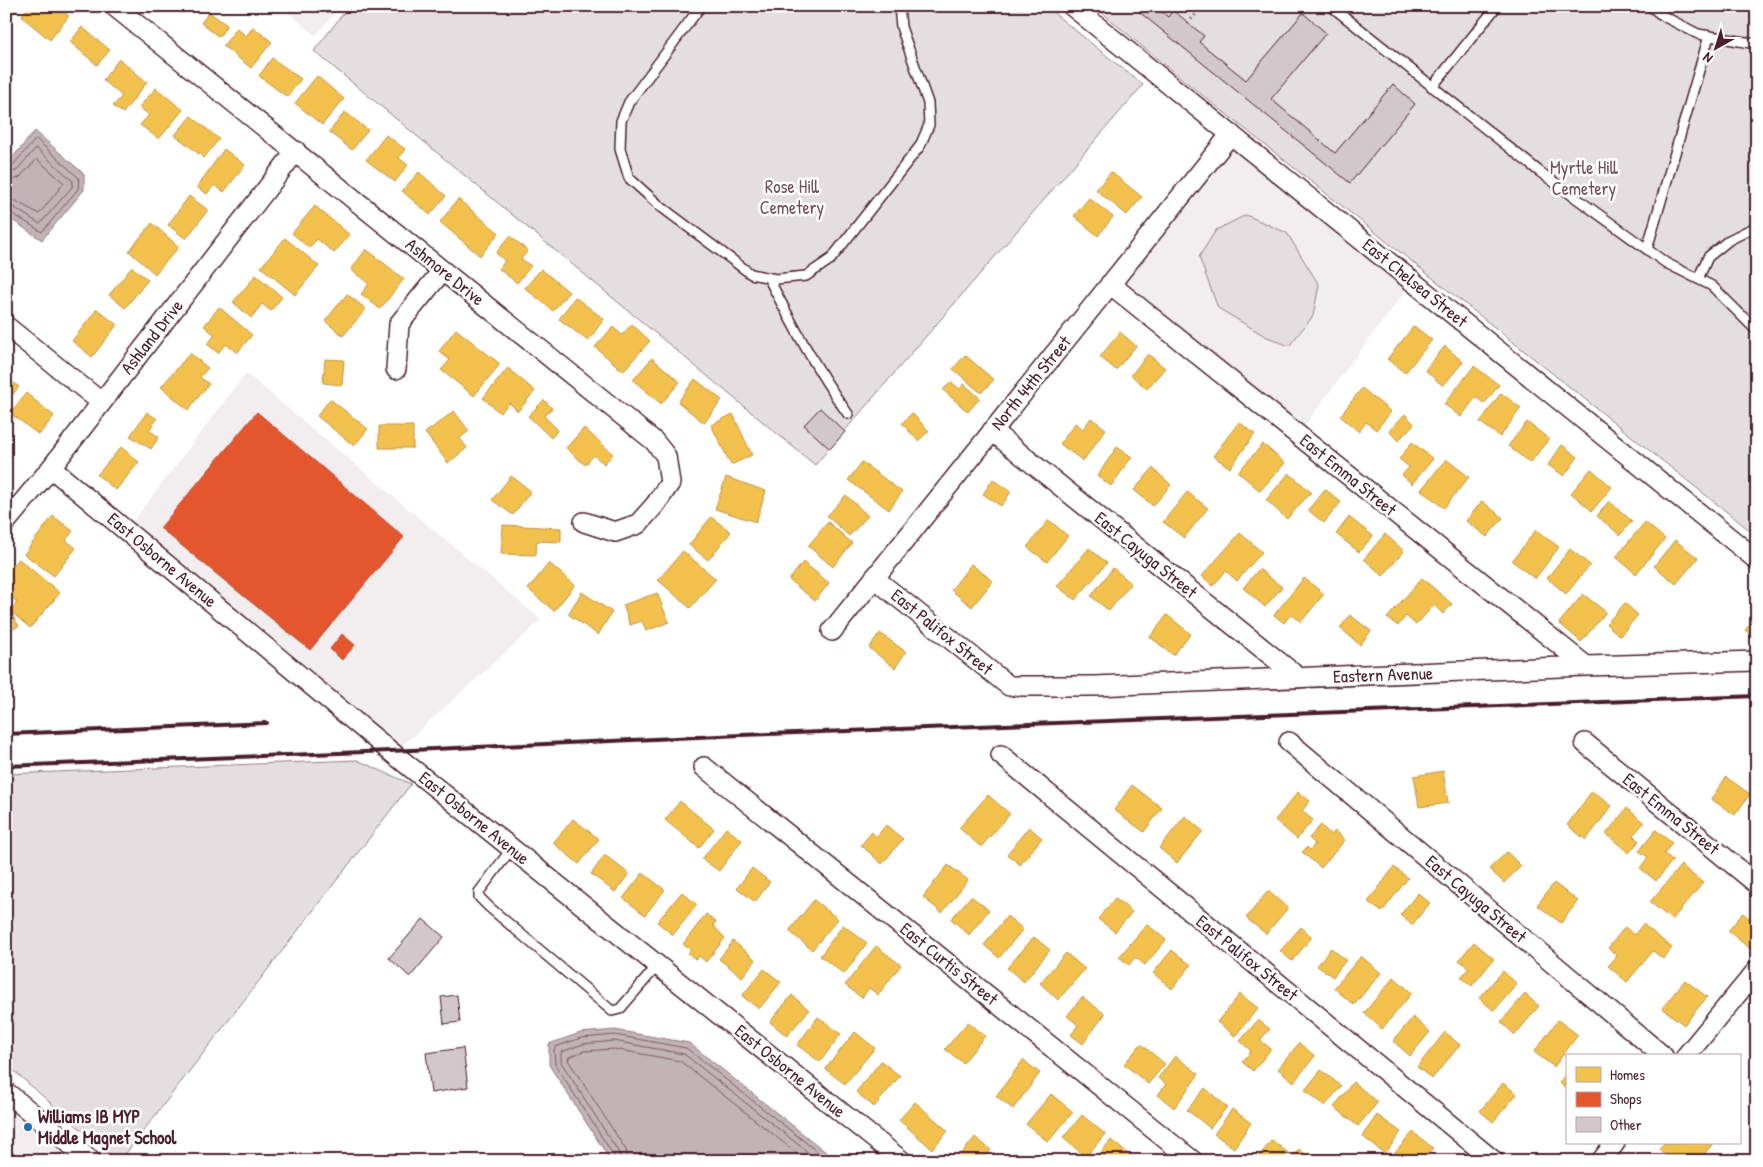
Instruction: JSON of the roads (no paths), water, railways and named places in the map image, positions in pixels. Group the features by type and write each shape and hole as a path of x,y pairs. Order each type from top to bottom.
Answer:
{"street":[{"name":"Ashmore Drive","path":"114,6 654,441 666,456 670,483 638,524 616,532 584,522"},
{"name":"East Chelsea Street","path":"1072,6 1757,560"},
{"name":"North 44th Street","path":"832,631 1231,134"},
{"name":"Ashland Drive","path":"6,522 52,468 101,402 296,152"},
{"path":"396,369 400,324 442,271"},
{"name":"East Emma Street","path":"1110,284 1586,666"},
{"path":"6,326 101,402"},
{"name":"East Cayuga Street","path":"992,431 1300,678"},
{"name":"East Osborne Avenue","path":"52,468 390,751 658,965 891,1158"},
{"name":"East Palifox Street","path":"874,578 1009,686"},
{"name":"Eastern Avenue","path":"1009,686 1094,686 1757,661"},
{"name":"East Cayuga Street","path":"1289,742 1661,1054"},
{"name":"East Emma Street","path":"1585,743 1757,884"},
{"name":"East Palifox Street","path":"1001,755 1494,1161"},
{"name":"East Curtis Street","path":"704,767 1194,1161"},
{"path":"1688,1054 1757,970"},
{"path":"6,1092 91,1161"},
{"path":"1601,1161 1614,1144"}],"lane":[{"path":"702,6 629,102 621,122 620,149 629,178 660,206 751,274 776,279 806,276 831,259 920,146 929,125 928,103 901,27 899,6"},
{"path":"1331,6 1540,172 1666,263 1712,286 1757,331"},
{"path":"1432,87 1497,6"},
{"path":"1650,6 1672,21 1698,34 1757,44"},
{"path":"1647,249 1709,36"},
{"path":"1698,279 1708,258 1729,240 1757,226"},
{"path":"768,277 795,330 848,414"},
{"path":"512,848 479,892 479,897 489,908 589,994 616,1012 658,965"}],"water":[{"path":"35,131 84,174 84,190 42,240 6,216 6,165"},
{"path":"615,1030 689,1043 837,1161 611,1161 549,1065 549,1044 580,1033"}],"railway":[{"path":"6,766 741,735 1757,696"},
{"path":"6,734 267,723"}],"place":[{"name":"Williams IB MYP Middle Magnet School","path":"28,1127"}],"park label":[{"name":"Myrtle Hill Cemetery","path":"1584,178"},
{"name":"Rose Hill Cemetery","path":"792,197"}]}
